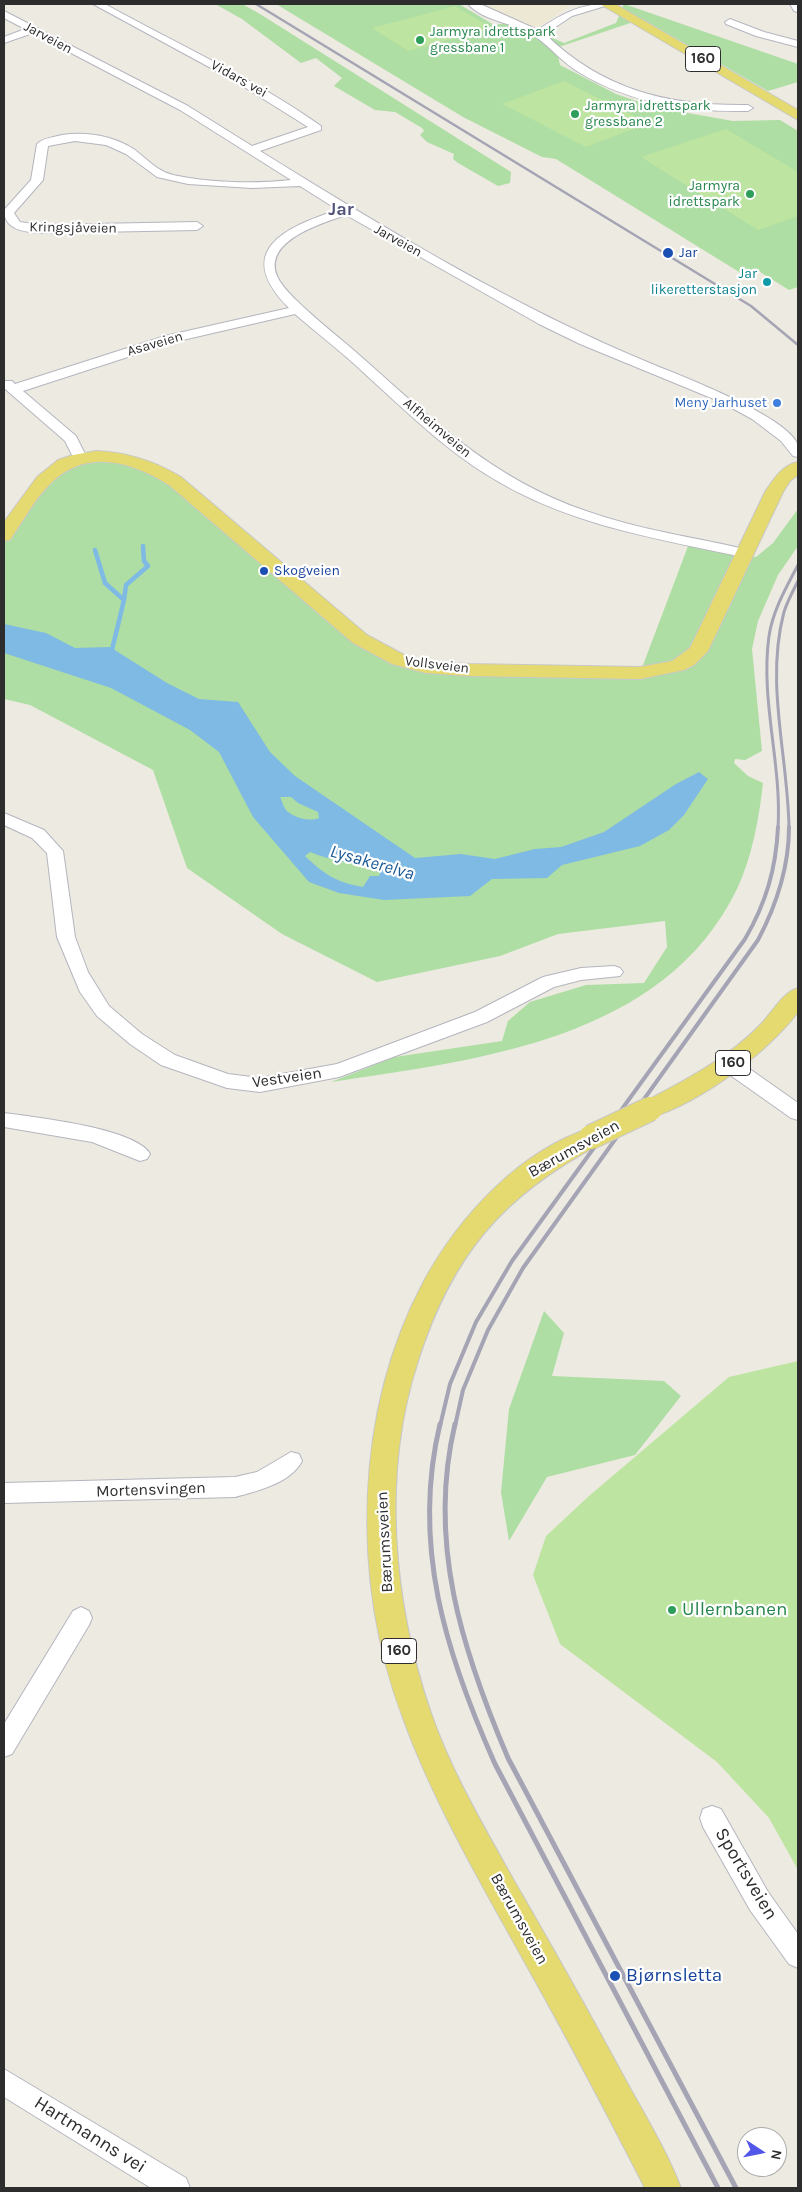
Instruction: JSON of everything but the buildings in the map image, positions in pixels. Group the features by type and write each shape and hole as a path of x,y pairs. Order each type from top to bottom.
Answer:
{"main road":[{"name":"160","path":"606,4 798,116"},
{"name":"Vollsveien","path":"4,536 41,482 57,468 80,458 112,456 128,459 167,475 266,557 360,639 392,658 426,666 469,670 620,673 659,670 677,666 693,657 704,643 743,553 779,483 788,473 798,467"},
{"name":"Bærumsveien","path":"664,2188 577,2023 481,1850 437,1764 417,1715 392,1623 381,1527 382,1482 390,1417 409,1345 431,1289 467,1232 503,1194 534,1170 591,1137 650,1109 730,1065 772,1029 798,996"}],"street":[{"name":"Vidars vei","path":"98,4 135,26 245,81 284,104 317,128 252,149"},
{"path":"473,4 500,19 539,34 548,45 574,64 604,82 629,93 697,108 748,108"},
{"path":"539,34 579,6 601,4"},
{"path":"795,4 798,9"},
{"name":"Jarveien","path":"4,14 184,108 252,149 346,211 543,321 585,341 726,399 757,416 786,438 798,453"},
{"path":"730,22 760,34 798,44"},
{"path":"4,40 32,30"},
{"name":"Kringsjåveien","path":"197,226 40,229 20,227 12,222 8,213 36,182 39,175 39,153 43,144 63,137 78,137 119,146 153,171 174,178 277,185 300,182"},
{"name":"Alfheimveien","path":"346,211 296,230 274,248 270,262 270,274 274,282 299,309 462,449 487,469 513,484 559,506 608,523 743,553"},
{"name":"Asaveien","path":"9,385 170,339 299,309"},
{"path":"9,385 71,439 80,458"},
{"name":"Vestveien","path":"4,818 38,834 55,851 58,860 66,937 89,992 103,1011 136,1039 168,1060 220,1079 260,1085 338,1070 481,1017 549,982 581,974 614,972"},
{"path":"730,1065 798,1112"},
{"path":"4,1120 96,1136 122,1144 140,1154"},
{"name":"Mortensvingen","path":"4,1492 235,1487 263,1480 292,1461"},
{"path":"4,1746 81,1618"},
{"name":"Sportsveien","path":"712,1818 759,1900 798,1955"},
{"name":"Hartmanns vei","path":"4,2082 176,2188"}],"shaded area":[{"path":"480,4 571,5 538,28 504,17"}],"green space":[{"path":"215,4 242,4 260,14 511,172 510,183 498,186 458,163 453,159 454,154 427,142 420,135 424,131 422,128 395,112 375,110 334,86 342,78 316,58 301,63 242,19"},
{"path":"276,4 459,4 494,25 507,23 536,36 548,36 564,43 616,23 624,4 798,64 798,82 768,91 642,19 556,48 560,65 616,94 654,107 733,121 780,120 798,131 798,287 789,290 757,270 744,275 556,159 542,157 463,117"},
{"name":"Jarmyra idrettspark gressbane 1","path":"455,6 492,28 408,51 372,28"},
{"name":"Jarmyra idrettspark gressbane 2","path":"564,81 649,123 586,147 502,104"},
{"name":"Jarmyra idrettspark","path":"726,129 798,172 798,216 758,230 641,157"},
{"path":"94,456 158,470 346,627 426,667 640,673 690,541 756,557 773,543 798,509 798,546 778,575 758,621 752,649 762,751 745,760 735,759 734,763 748,776 763,783 754,838 747,864 737,889 705,940 663,980 615,1011 561,1034 504,1051 446,1064 331,1082 395,1057 502,1041 508,1021 530,1002 586,985 644,983 667,947 665,921 558,934 500,956 377,982 282,934 187,868 153,770 30,705 4,699 4,535 41,482"},
{"path":"544,1311 564,1333 552,1376 664,1381 681,1396 635,1455 547,1477 509,1541 501,1492 509,1409"},
{"name":"Ullernbanen","path":"798,1361 798,1870 769,1818 717,1762 560,1644 533,1575 546,1536 589,1496 729,1377"}],"water":[{"name":"Lysakerelva","path":"4,624 46,633 75,648 110,647 167,683 199,699 238,702 270,752 295,776 415,858 461,854 495,859 535,849 561,847 604,832 676,784 699,772 708,779 684,815 669,830 640,846 562,865 547,878 492,879 470,896 384,900 339,893 309,882 253,817 219,752 190,730 111,688 4,653","holes":["280,797 291,797 298,803 318,812 319,818 299,818 291,814 285,809","310,852 363,866 380,873 379,876 370,876 363,887 345,883 331,877 312,863 305,856"]}],"waterway":[{"path":"124,600 126,585 148,566 144,561 143,546"},
{"path":"95,550 105,583 124,600"},
{"path":"111,654 124,600"}],"railway":[{"path":"256,4 751,306 798,345"},
{"path":"778,827 777,780 769,708 767,660 771,626 780,599 798,565"},
{"path":"789,827 779,720 777,666 784,612 798,581"},
{"path":"440,1426 450,1384 476,1322 512,1261 745,939 759,912 769,885 775,857 778,827"},
{"path":"455,1426 463,1390 488,1330 523,1268 758,940 771,913 781,885 787,857 789,827"},
{"path":"440,1424 432,1469 429,1513 432,1556 438,1598 448,1640 477,1723 495,1764 718,2188"},
{"path":"455,1424 447,1468 445,1511 447,1553 454,1595 476,1677 508,1758 736,2188"}],"place":[{"name":"Jarmyra idrettspark gressbane 1","path":"420,40"},
{"name":"Jarmyra idrettspark gressbane 2","path":"575,114"},
{"name":"Jarmyra idrettspark","path":"750,194"},
{"name":"Jar","path":"668,253"},
{"name":"Jar likeretterstasjon","path":"767,282"},
{"name":"Meny Jarhuset","path":"777,403"},
{"name":"Skogveien","path":"264,571"},
{"name":"Ullernbanen","path":"672,1610"},
{"name":"Bjørnsletta","path":"615,1976"}],"district":[{"name":"Jar","path":"341,210"}]}
